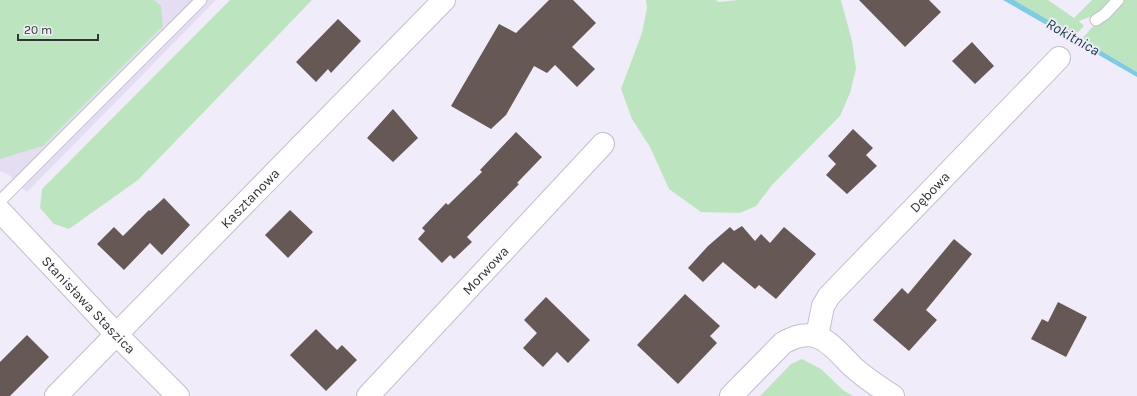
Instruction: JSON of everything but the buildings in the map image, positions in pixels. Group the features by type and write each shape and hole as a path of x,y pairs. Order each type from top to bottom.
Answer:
{"street":[{"name":"Kasztanowa","path":"56,396 444,0"},
{"name":"Dębowa","path":"817,336 823,306 829,296 1060,58"},
{"name":"Morwowa","path":"368,396 603,144"},
{"name":"Stanisława Staszica","path":"0,211 116,334 178,396"},
{"path":"731,396 783,343 792,338 805,335 817,336 835,348 854,367 876,385 893,396"}],"lane":[{"path":"0,201 201,0"},
{"path":"1096,20 1106,14 1118,0"}],"shaded area":[{"path":"125,0 216,0 27,192 9,175 0,171 0,127"}],"green space":[{"path":"0,0 154,0 161,6 163,26 43,146 0,159"},
{"path":"230,0 312,0 138,180 69,229 54,224 40,208 42,189"},
{"path":"646,0 716,0 718,2 739,0 841,0 852,41 856,69 850,93 840,116 772,185 756,206 740,213 701,212 669,189 650,147 632,119 621,89 642,33 647,8"},
{"path":"1014,0 1048,0 1074,18 1092,0 1111,0 1100,13 1079,21 1084,26 1074,36"},
{"path":"1123,0 1137,0 1137,72 1081,40 1095,24"},
{"path":"802,359 821,369 843,390 853,396 760,396 791,364"}],"water":[{"name":"Rokitnica","path":"1003,0 1014,0 1137,72 1137,77"}]}
